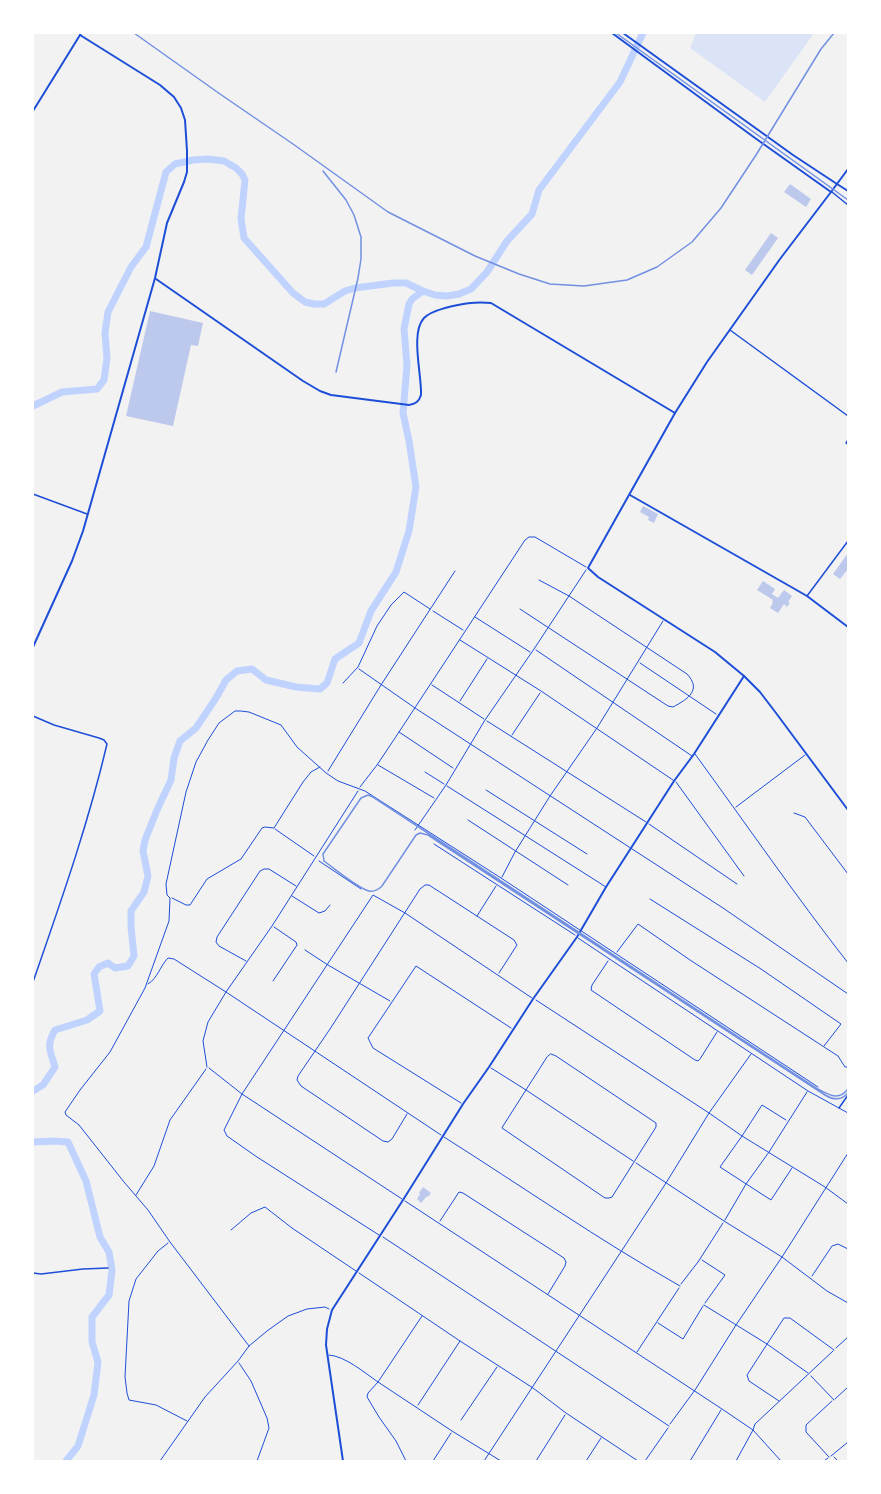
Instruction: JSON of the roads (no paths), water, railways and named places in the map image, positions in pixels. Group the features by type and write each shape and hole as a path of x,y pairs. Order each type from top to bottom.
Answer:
{"main road":[{"path":"612,33 831,192"},
{"path":"623,33 772,140 848,191"},
{"path":"33,111 81,34 160,85 174,97 185,120 187,152 187,172 166,223 154,278 88,514 72,561 33,647"},
{"path":"848,169 707,362 675,413 588,568 598,578 715,652 744,676 760,692 848,810"},
{"path":"154,278 303,381 320,392 331,395 409,405 416,403 421,396 417,338 422,320 436,311 476,302 491,303 675,413"},
{"path":"629,495 807,596 848,627"},
{"path":"343,1461 327,1355 326,1336 332,1310 442,1136 577,937 606,887 744,676"}],"street":[{"path":"831,192 848,205"},
{"path":"729,330 848,416"},
{"path":"848,440 846,442 848,444"},
{"path":"33,494 88,514"},
{"path":"807,596 848,541"},
{"path":"33,716 54,725 99,738 107,744 96,790 64,893 33,982"},
{"path":"839,1108 848,1095"},
{"path":"33,1273 108,1268"}],"lane":[{"path":"415,830 446,785 485,720 588,568 535,537 528,537 525,540 359,789 272,926 226,992 208,1022 203,1041 207,1067 242,1094 722,1408 753,1430 782,1461"},
{"path":"327,773 455,572"},
{"path":"520,609 668,706 673,707 693,692 693,681 687,674 569,596 539,580"},
{"path":"343,683 358,667 377,626 404,592 464,631"},
{"path":"474,616 532,653"},
{"path":"501,878 550,796 597,728 664,620"},
{"path":"459,639 541,691 674,781 744,876"},
{"path":"534,649 693,755 848,963"},
{"path":"459,703 488,657"},
{"path":"638,662 718,716"},
{"path":"359,669 415,708 723,908 848,994"},
{"path":"430,684 649,823 737,884"},
{"path":"511,736 541,691"},
{"path":"316,857 274,828 265,827 241,859 207,879 190,905 167,895 166,884 172,855 186,792 196,762 219,723 235,711 249,712 281,725 297,747 338,781 365,791 818,1087"},
{"path":"399,732 455,770"},
{"path":"734,808 806,754"},
{"path":"377,765 436,799"},
{"path":"274,828 311,772 320,767"},
{"path":"425,772 606,887"},
{"path":"486,790 588,854"},
{"path":"794,813 805,817 848,874"},
{"path":"468,820 568,885"},
{"path":"434,844 753,1052 808,1091 848,1113"},
{"path":"248,962 219,946 216,942 217,937 260,871 269,869 297,886"},
{"path":"408,1112 392,1139 388,1142 383,1141 301,1086 297,1080 420,889 429,885 514,940 517,945 498,975"},
{"path":"477,916 497,885"},
{"path":"291,895 319,913 325,911 330,905"},
{"path":"669,1426 380,1235 267,1164 227,1136 224,1131 242,1094 373,895 405,913 848,1204"},
{"path":"170,898 169,921 147,985 110,1052 65,1112 79,1125 148,1210 249,1346"},
{"path":"650,899 841,1024 824,1046"},
{"path":"616,954 638,924 824,1046 838,1056 845,1067 848,1067"},
{"path":"272,926 297,944 273,981"},
{"path":"305,950 392,1002"},
{"path":"147,985 155,978 168,958 174,959 442,1136 620,1251 680,1286"},
{"path":"610,959 591,986 591,990 686,1054 698,1061 718,1030"},
{"path":"463,1104 373,1048 368,1038 416,966 513,1029"},
{"path":"484,1461 581,1315 709,1113 753,1052"},
{"path":"551,1054 654,1120 656,1127 612,1197 605,1198 504,1131 503,1126 526,1090 551,1054"},
{"path":"136,1196 154,1166 170,1120 207,1067"},
{"path":"489,1067 782,1257 848,1303"},
{"path":"637,1352 808,1091"},
{"path":"788,1122 762,1105 720,1167 771,1200 793,1168"},
{"path":"645,1461 695,1390 848,1153"},
{"path":"439,1223 459,1192 463,1193 564,1258 565,1266 548,1294"},
{"path":"231,1230 251,1213 265,1207 292,1228 533,1388 638,1461"},
{"path":"170,1242 158,1251 136,1279 129,1301 125,1377 129,1400 156,1405 188,1422"},
{"path":"811,1278 832,1246 838,1244 848,1249"},
{"path":"657,1322 683,1339 725,1275 700,1258"},
{"path":"704,1305 767,1344 809,1374 834,1400"},
{"path":"160,1461 217,1383 249,1346 267,1330 288,1316 307,1310 325,1307 332,1310"},
{"path":"406,1461 396,1441 367,1397 423,1315"},
{"path":"779,1401 749,1381 747,1375 784,1318 790,1318 834,1350"},
{"path":"736,1461 755,1424 848,1337"},
{"path":"417,1407 460,1341"},
{"path":"327,1355 342,1358 501,1461"},
{"path":"238,1361 251,1381 269,1428 257,1461"},
{"path":"460,1420 498,1365"},
{"path":"829,1457 806,1432 806,1425 848,1388"},
{"path":"690,1461 722,1408"},
{"path":"536,1461 567,1413"},
{"path":"433,1461 452,1431"},
{"path":"586,1461 603,1436"},
{"path":"825,1461 848,1442"},
{"path":"833,1455 838,1461"}],"waterway":[{"path":"33,406 62,392 97,389 104,380 108,312 131,267 146,247 166,172 175,164 208,159 224,161 242,174 245,180 241,219 244,238 293,293 305,302 324,304 345,291 393,283 406,283 435,295 459,294 471,289 487,272 507,241 532,214 539,190 620,82 643,33"},
{"path":"33,1091 43,1085 55,1067 50,1052 52,1035 55,1030 87,1020 100,1011 94,974 99,967 108,963 115,968 128,966 134,956 131,911 144,892 148,876 143,851 145,840 171,780 174,758 180,741 196,728 226,680 237,671 252,669 266,680 296,687 320,689 327,683 335,659 359,643 371,611 396,572 409,531 416,487 403,413 407,365 404,329 409,304 423,291"},
{"path":"33,1142 68,1142 86,1181 100,1237 109,1252 112,1270 109,1295 92,1317 92,1342 98,1362 94,1395 78,1446 66,1461"}],"tram line":[{"path":"616,33 848,200"},
{"path":"848,1089 837,1096 816,1088 373,797 368,795 361,798 323,854 324,861 348,879 365,890 374,891 382,886 416,835 420,833 428,835 825,1095 837,1099 848,1093"}],"railway":[{"path":"134,33 388,212 475,256 519,274 550,284 584,286 627,280 657,267 692,242 721,208 821,49 834,33"},
{"path":"323,171 346,200 361,237 358,278 336,372"}]}
